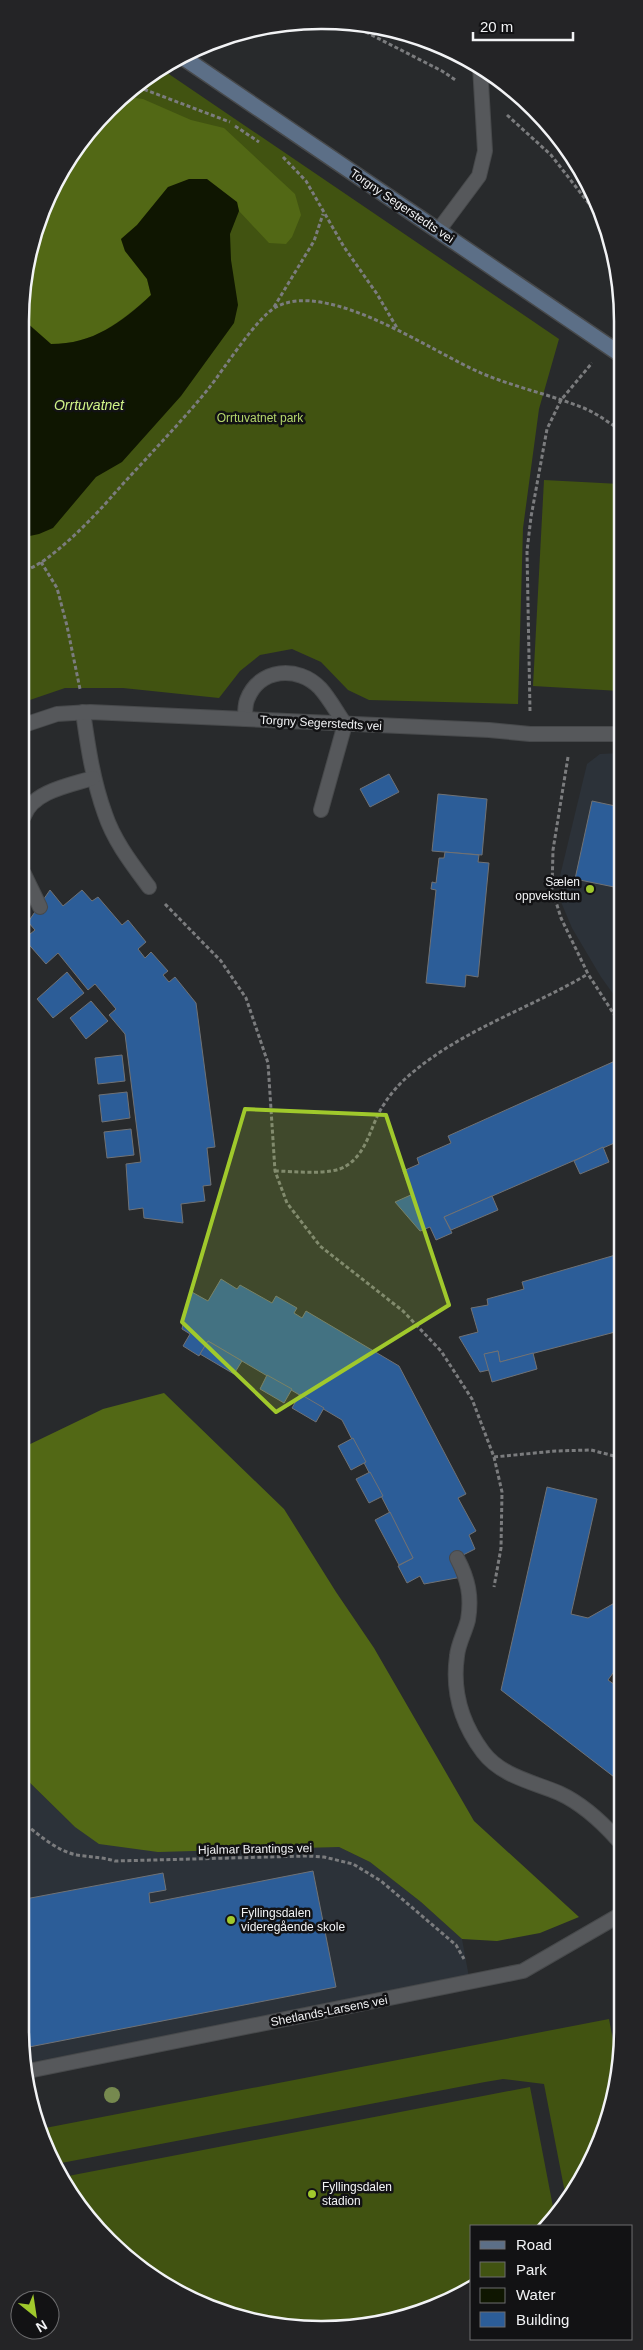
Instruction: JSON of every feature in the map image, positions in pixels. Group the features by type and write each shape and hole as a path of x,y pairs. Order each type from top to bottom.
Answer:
{"main road":[{"name":"Torgny Segerstedts vei","path":"188,61 614,350"}],"lane":[{"path":"438,231 479,176 485,151 481,76"},
{"path":"245,719 247,700 258,681 283,671 302,675 320,688 345,724 321,810"},
{"path":"83,712 93,778 109,824 125,854 149,887"},
{"name":"Torgny Segerstedts vei","path":"29,723 57,714 83,712 489,730 530,734 614,734"},
{"path":"29,808 50,790 93,778"},
{"path":"29,884 40,906"},
{"path":"457,1558 470,1590 468,1620 457,1656 456,1697 468,1728 485,1754 517,1779 560,1794 596,1816 614,1836"},
{"name":"Shetlands-Larsens vei","path":"32,2070 522,1971 614,1918"}],"path":[{"path":"365,32 442,71 483,101 495,105 551,154 591,207"},
{"path":"143,89 229,121 264,145"},
{"path":"280,154 306,181 344,248 377,294 397,329"},
{"path":"29,568 41,562 61,546 108,500 209,389 260,319 274,307 314,240 324,213"},
{"path":"274,307 290,301 312,300 365,316 397,329 481,373 510,385 583,407 614,426"},
{"path":"530,734 527,552 547,429 561,400 592,362"},
{"path":"41,562 57,588 78,677 83,712"},
{"path":"571,734 553,850 552,889 561,918 588,974 614,1014"},
{"path":"149,887 221,961 246,998 268,1063 275,1171 287,1203 320,1246 403,1310 441,1351 472,1399 494,1457 502,1492 501,1548 493,1595"},
{"path":"275,1171 319,1172 345,1167 361,1153 381,1108 403,1081 430,1058 471,1033 559,991 588,974"},
{"path":"494,1457 556,1451 591,1450 614,1456"},
{"name":"Hjalmar Brantings vei","path":"29,1827 53,1845 76,1855 99,1856 115,1861 307,1856 324,1857 353,1864 381,1881 430,1921 456,1945 482,1980"}],"highlighted area":[{"path":"245,1109 386,1115 449,1305 276,1412 182,1322"}],"shaded area":[{"name":"Sælen oppveksttun","path":"614,753 614,995 572,928 561,902 560,876 587,764 600,754"},
{"name":"Fyllingsdalen videregående skole","path":"29,1782 75,1827 283,1847 339,1847 370,1862 421,1902 462,1939 469,1977 31,2062"}],"green space":[{"name":"Orrtuvatnet park","path":"167,73 559,339 539,409 523,528 518,704 369,700 348,690 321,662 292,649 260,655 240,671 219,698 123,688 65,688 29,700 29,302 34,264 51,209 68,175 89,143 128,101"},
{"path":"132,98 143,99 191,120 224,128 295,194 301,215 292,237 286,244 269,243 239,211 237,202 168,187 137,225 121,239 125,251 147,279 151,295 117,323 93,336 66,343 51,344 29,325 31,283 44,227 59,192 78,159 101,128"},
{"path":"544,480 614,484 614,691 533,686"},
{"path":"164,1393 284,1509 374,1648 474,1821 579,1917 540,1933 497,1941 462,1939 421,1902 370,1862 339,1847 158,1852 99,1844 75,1827 29,1782 29,1445 103,1409"},
{"path":"609,2019 614,2045 609,2086 599,2123 584,2158 565,2191 544,2084 503,2079 62,2163 46,2128"},
{"name":"Fyllingsdalen stadion","path":"530,2087 553,2208 539,2225 470,2225 470,2281 434,2299 379,2316 341,2321 302,2321 264,2316 227,2306 175,2282 143,2261 114,2236 89,2207 69,2176"}],"water":[{"name":"Orrtuvatnet","path":"189,179 207,179 237,202 239,211 230,234 231,260 238,305 234,323 181,396 122,462 96,477 53,528 29,536 29,325 51,344 80,340 93,336 117,323 151,295 147,279 125,251 121,239 137,225 168,187"}],"building":[{"path":"389,774 399,792 370,807 360,789"},
{"path":"438,794 487,799 482,855 432,851"},
{"path":"592,801 614,806 614,887 575,879"},
{"path":"445,852 479,855 478,862 489,863 478,977 466,975 465,987 426,983 436,890 431,889 432,882 436,883 439,858 444,858"},
{"path":"50,890 63,906 82,890 92,901 98,897 122,925 128,920 146,942 138,949 145,958 151,952 168,971 163,975 169,982 175,977 196,1003 215,1147 207,1148 211,1185 203,1186 205,1201 181,1204 183,1223 144,1218 143,1208 129,1210 126,1164 141,1162 125,1034 109,1015 116,1009 95,984 88,990 58,953 46,964 29,945 29,935 35,930 29,921"},
{"path":"67,972 84,993 53,1018 37,999"},
{"path":"91,1001 108,1021 86,1039 70,1018"},
{"path":"122,1055 125,1081 98,1084 95,1058"},
{"path":"614,1061 614,1143 444,1217 452,1233 436,1240 430,1227 420,1231 395,1202 413,1194 403,1171 419,1164 417,1158 451,1143 448,1136"},
{"path":"127,1092 130,1118 102,1122 99,1095"},
{"path":"131,1129 134,1155 107,1158 104,1132"},
{"path":"603,1147 609,1162 580,1174 574,1161"},
{"path":"492,1196 498,1210 451,1230 444,1217"},
{"path":"614,1255 614,1332 500,1362 498,1351 485,1354 489,1370 480,1372 459,1337 478,1332 471,1308 488,1305 487,1299 524,1289 522,1282"},
{"path":"221,1279 237,1289 240,1285 272,1303 276,1296 297,1308 294,1313 302,1318 306,1311 399,1366 466,1494 458,1498 476,1531 469,1535 475,1549 453,1560 462,1577 424,1584 420,1576 407,1583 398,1566 413,1558 342,1420 208,1341 199,1356 183,1346 190,1334 182,1329 190,1291 208,1301"},
{"path":"208,1341 242,1361 234,1374 200,1354"},
{"path":"498,1351 500,1362 533,1353 537,1369 492,1382 484,1354"},
{"path":"267,1375 292,1389 284,1403 260,1389"},
{"path":"300,1394 324,1408 316,1422 292,1408"},
{"path":"353,1438 366,1462 351,1470 338,1446"},
{"path":"370,1472 383,1496 369,1503 356,1479"},
{"path":"547,1487 597,1499 571,1614 588,1618 614,1603 614,1672 608,1680 614,1684 614,1777 501,1690"},
{"path":"390,1512 413,1558 399,1565 375,1520"},
{"path":"313,1871 336,1987 29,2047 29,1898 163,1873 166,1890 149,1893 150,1903"}],"place":[{"name":"Sælen oppveksttun","path":"590,889"},
{"name":"Fyllingsdalen videregående skole","path":"231,1920"},
{"name":"Fyllingsdalen stadion","path":"312,2194"}]}
